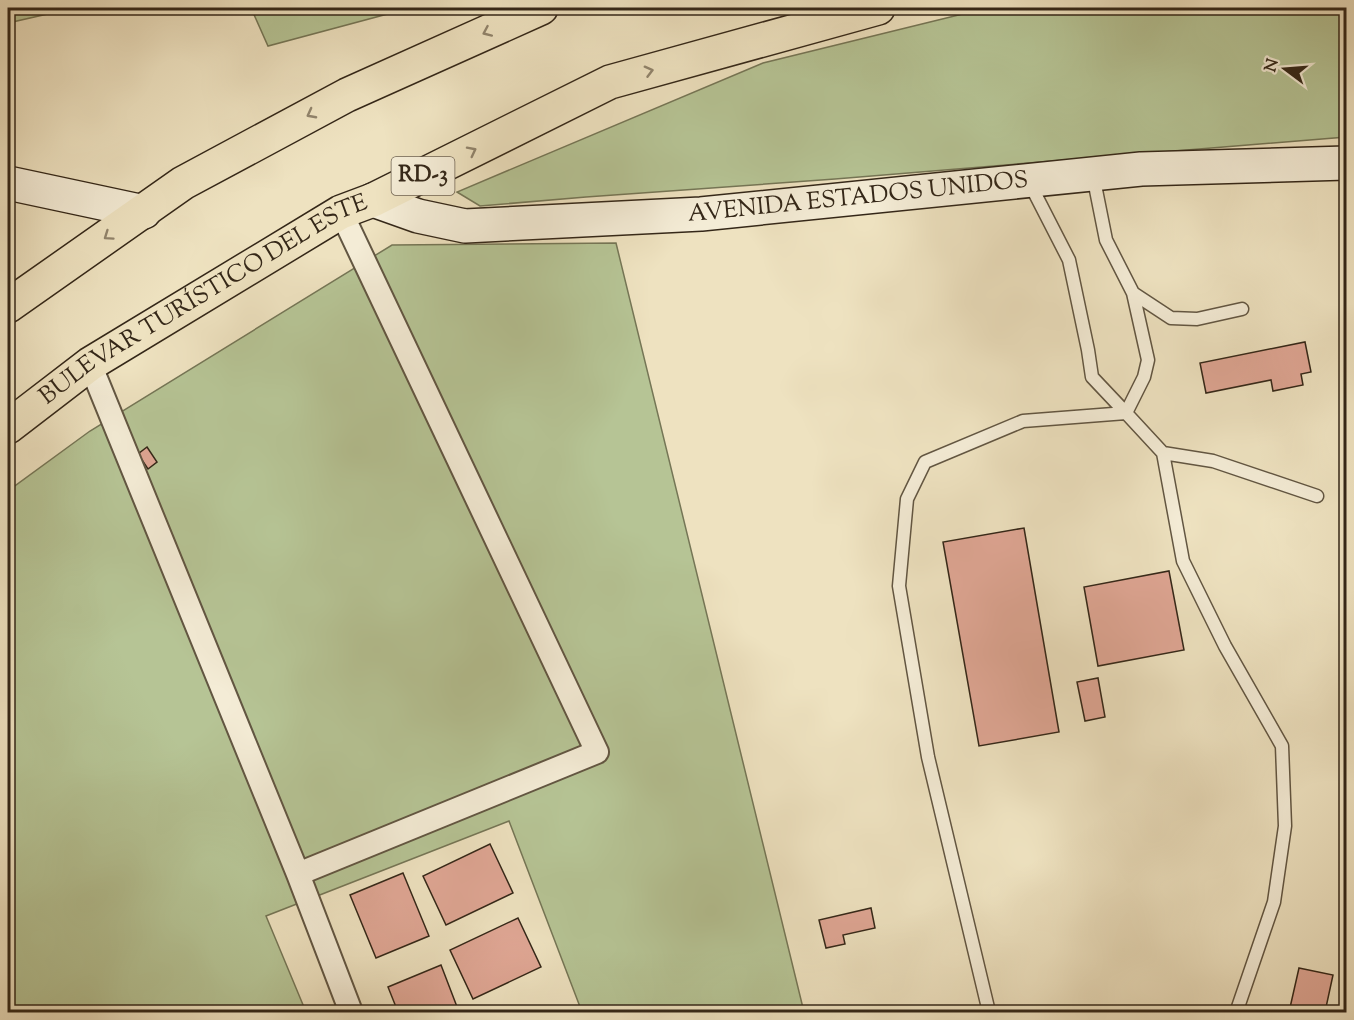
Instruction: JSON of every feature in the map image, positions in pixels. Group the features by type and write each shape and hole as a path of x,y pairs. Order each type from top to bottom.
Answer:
{"highway":[{"path":"8,306 183,183 347,95 541,8"},
{"name":"BULEVAR TURÍSTICO DEL ESTE","path":"8,427 90,364 341,212 373,201 610,82 878,8"}],"street":[{"name":"AVENIDA ESTADOS UNIDOS","path":"373,201 418,216 465,226 700,214 1141,169 1342,169"},
{"path":"8,183 144,212"},
{"path":"298,874 597,752 341,212"},
{"path":"90,364 298,874 351,1012"}],"lane":[{"path":"1093,174 1106,240 1133,292 1148,360 1144,377 1126,412"},
{"path":"1028,180 1069,260 1092,377 1163,453 1183,561 1225,646 1282,746 1285,826 1274,902 1237,1010"},
{"path":"1133,292 1171,318 1197,320 1242,309"},
{"path":"989,1012 928,757 899,586 907,499 925,462 1023,421 1126,412"},
{"path":"1163,453 1213,461 1317,496"}],"green space":[{"path":"8,8 74,8 8,23"},
{"path":"251,8 410,8 268,46"},
{"path":"987,8 1346,8 1346,137 480,206 457,192 763,63"},
{"path":"616,243 804,1012 582,1012 509,821 266,916 306,1012 8,1012 8,491 90,431 392,245"}],"building":[{"path":"1305,342 1311,372 1301,374 1303,385 1273,391 1271,380 1206,393 1200,363"},
{"path":"147,447 157,462 148,469 138,454"},
{"path":"1024,528 1059,732 979,746 943,542"},
{"path":"1169,571 1184,650 1098,666 1084,587"},
{"path":"1098,678 1105,717 1085,721 1077,682"},
{"path":"490,844 513,893 446,925 423,876"},
{"path":"403,873 429,936 376,958 350,895"},
{"path":"871,908 875,928 843,935 845,944 826,948 819,920"},
{"path":"518,918 541,967 473,999 450,950"},
{"path":"441,965 459,1012 398,1012 388,987"},
{"path":"1299,968 1333,975 1325,1012 1289,1012"}]}
